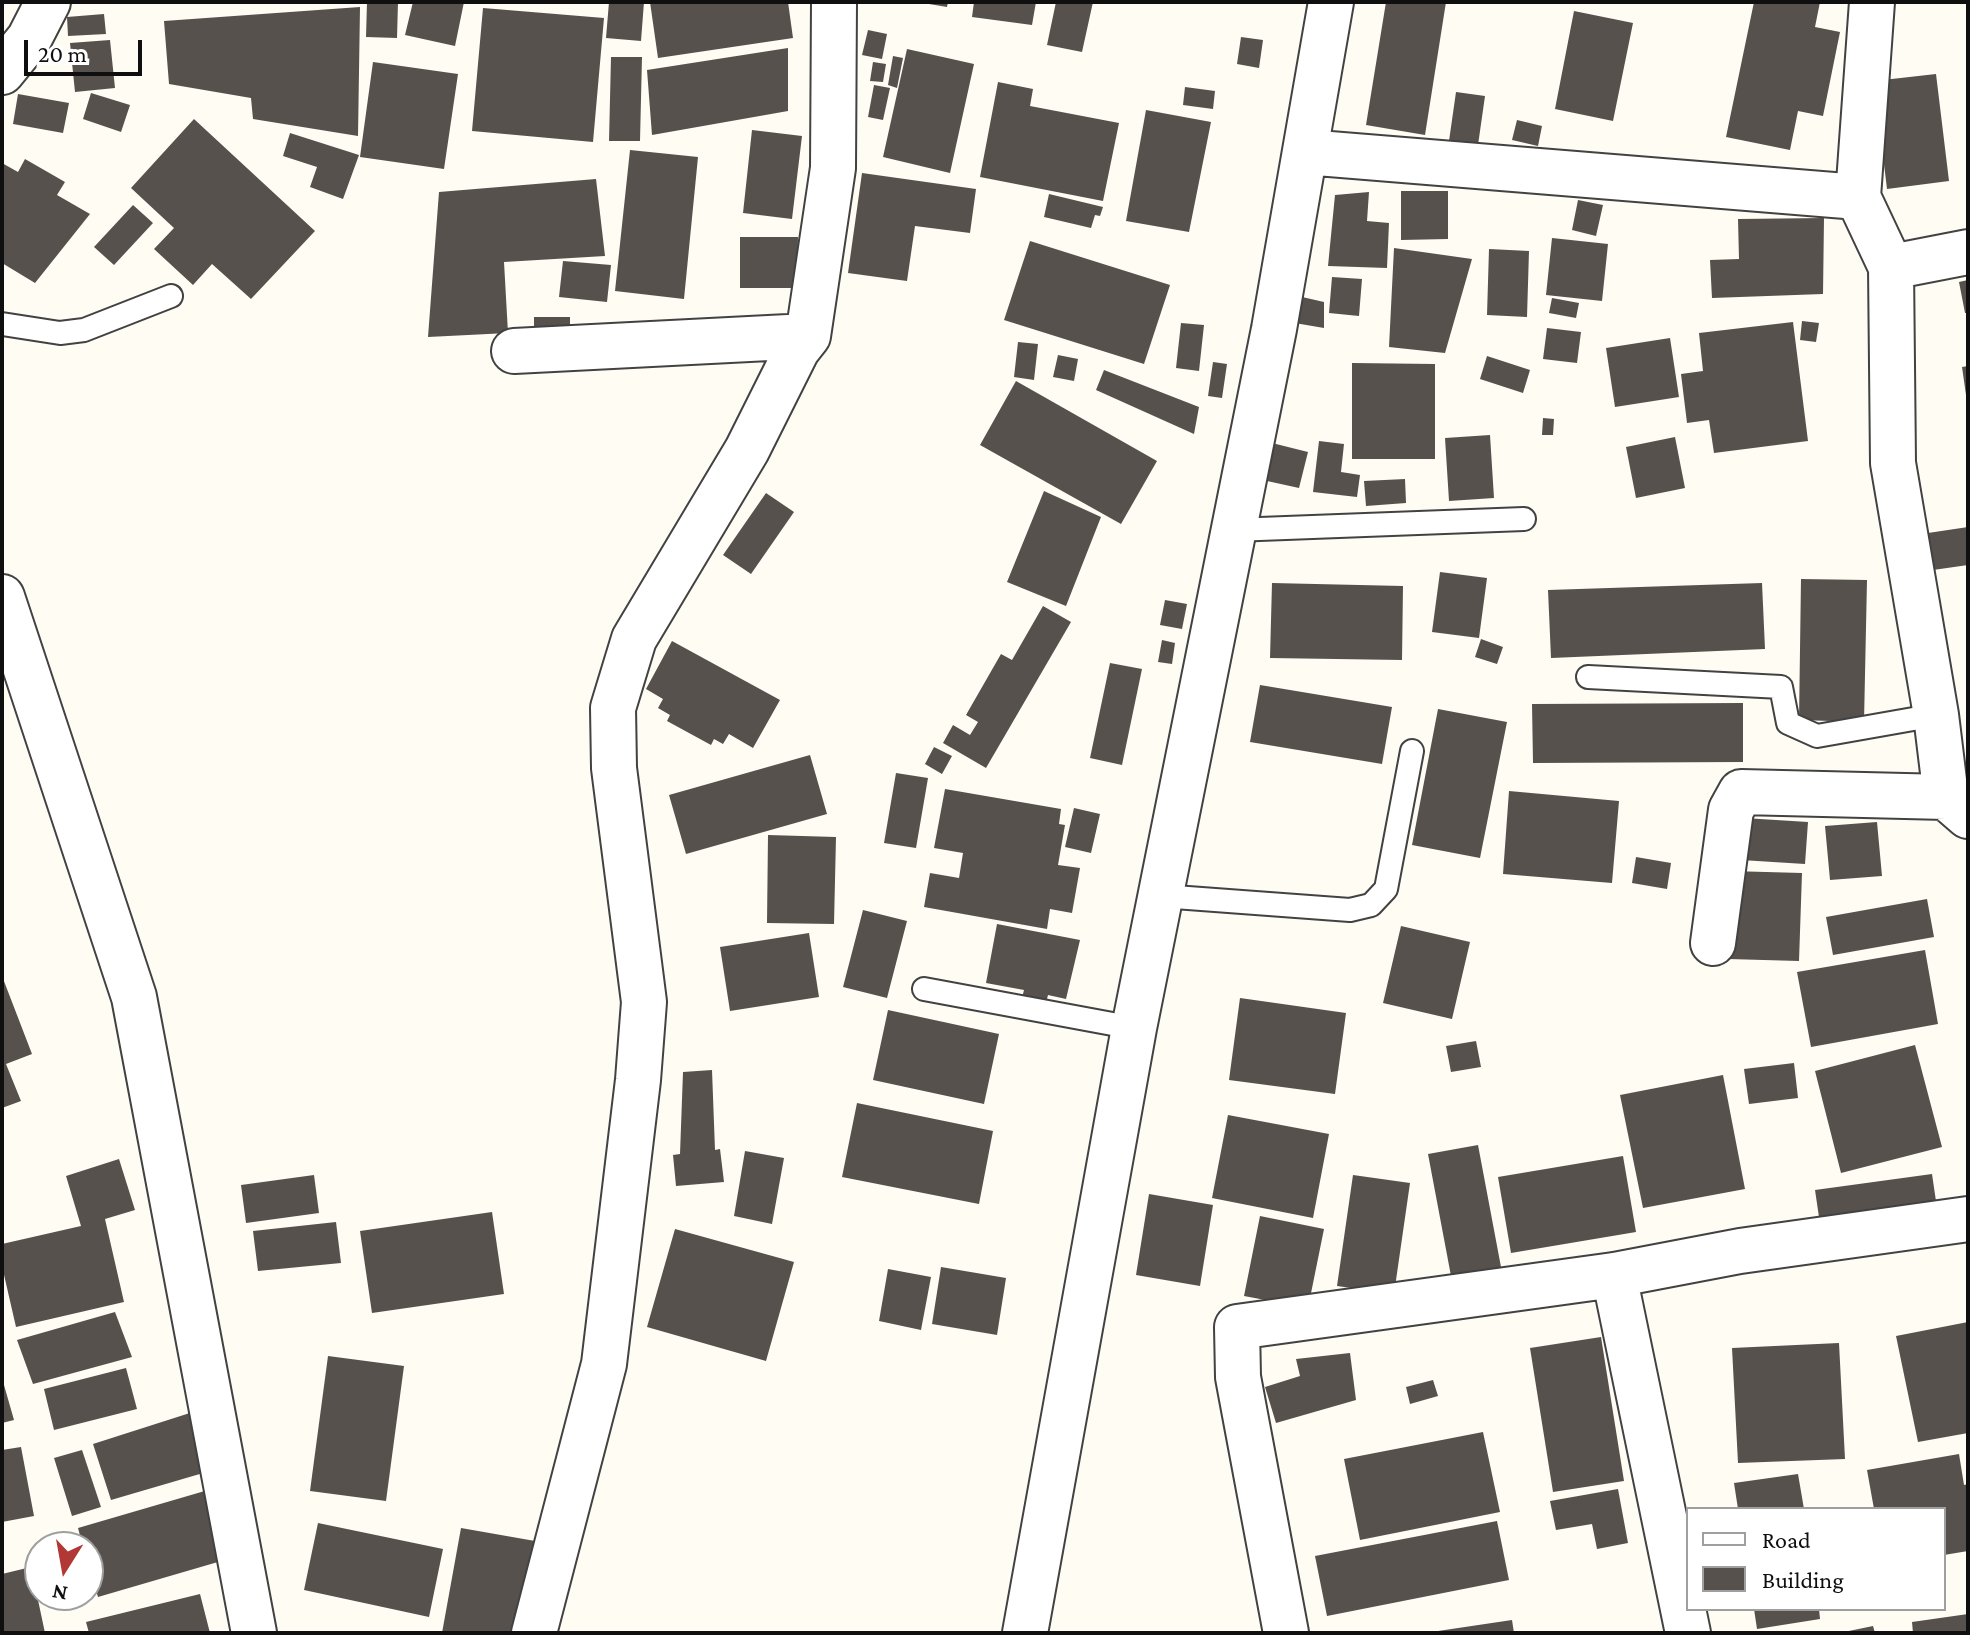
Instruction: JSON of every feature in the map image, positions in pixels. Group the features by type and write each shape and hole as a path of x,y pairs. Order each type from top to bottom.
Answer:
{"street":[{"path":"2,72 29,39 48,2"},
{"path":"534,1633 604,1364 638,1080 644,1002 614,768 613,708 634,639 747,450 797,350 808,336 833,168 834,2"},
{"path":"1025,1633 1134,1028 1233,530 1331,2"},
{"path":"1713,943 1731,810 1741,792 1957,807 1936,715 1893,463 1891,267 1858,197 1872,2"},
{"path":"1305,152 1858,197"},
{"path":"1891,267 1968,252"},
{"path":"514,351 808,336"},
{"path":"2,597 134,997 254,1633"},
{"path":"1286,1633 1238,1377 1237,1327 1614,1275 1740,1251 1968,1219"},
{"path":"1614,1275 1688,1633"}],"lane":[{"path":"2,324 60,333 84,330 171,296"},
{"path":"1233,530 1524,519"},
{"path":"1588,677 1781,687 1788,723 1817,736 1936,715"},
{"path":"1161,896 1350,910 1371,905 1386,889 1412,751"},
{"path":"924,989 1134,1028"}],"building":[{"path":"367,2 398,2 397,38 366,37"},
{"path":"413,2 464,2 455,46 405,35"},
{"path":"609,2 644,2 641,41 606,38"},
{"path":"650,2 788,2 793,38 658,58"},
{"path":"917,2 948,2 947,7"},
{"path":"974,2 1036,2 1032,25 972,17"},
{"path":"1056,2 1093,2 1082,52 1047,45"},
{"path":"1386,2 1446,2 1425,135 1366,125"},
{"path":"1754,2 1820,2 1815,27 1840,32 1823,116 1798,111 1790,150 1726,137"},
{"path":"360,7 358,136 253,119 251,98 169,84 164,21"},
{"path":"483,8 604,18 593,142 472,131"},
{"path":"1574,11 1633,23 1613,121 1555,109"},
{"path":"104,14 106,34 68,36 67,17"},
{"path":"868,30 887,34 882,59 862,55"},
{"path":"1241,37 1263,40 1259,68 1237,64"},
{"path":"110,40 115,88 75,92 70,43"},
{"path":"788,48 788,111 652,135 647,70"},
{"path":"907,49 974,64 950,173 883,157"},
{"path":"893,56 903,58 897,88 888,85"},
{"path":"611,57 642,57 640,141 609,141"},
{"path":"373,62 458,74 444,169 360,157"},
{"path":"873,62 886,64 883,82 870,81"},
{"path":"1936,74 1949,181 1887,189 1874,81"},
{"path":"998,82 1033,89 1030,106 1119,123 1103,201 980,177"},
{"path":"874,85 890,88 883,120 868,117"},
{"path":"1185,87 1215,91 1213,109 1183,105"},
{"path":"1456,92 1485,96 1478,145 1449,141"},
{"path":"91,93 130,105 121,132 83,119"},
{"path":"18,94 69,103 63,133 13,124"},
{"path":"1146,110 1211,122 1189,232 1126,221"},
{"path":"194,119 315,231 251,299 212,264 193,285 154,249 174,228 131,188"},
{"path":"1517,120 1542,126 1538,146 1512,140"},
{"path":"752,130 802,136 792,219 743,213"},
{"path":"290,133 359,155 343,199 310,187 317,167 283,156"},
{"path":"630,150 698,157 684,299 615,291"},
{"path":"25,159 65,182 57,195 90,214 35,283 2,263 2,163 18,172"},
{"path":"862,173 976,189 970,233 915,226 907,281 848,273"},
{"path":"596,179 605,256 504,262 508,333 428,337 439,192"},
{"path":"1401,191 1448,191 1448,239 1401,240"},
{"path":"1369,192 1367,221 1389,223 1387,268 1328,266 1335,195"},
{"path":"1049,194 1103,207 1100,216 1095,215 1091,228 1044,217"},
{"path":"1578,200 1603,205 1596,236 1572,230"},
{"path":"133,205 153,223 114,265 94,247"},
{"path":"1824,218 1823,294 1712,298 1710,260 1739,259 1738,219"},
{"path":"740,237 798,237 797,288 740,288"},
{"path":"1552,238 1608,244 1602,301 1546,295"},
{"path":"1030,241 1170,285 1144,364 1004,320"},
{"path":"1394,248 1472,259 1445,353 1389,347"},
{"path":"1489,249 1529,251 1527,317 1487,315"},
{"path":"563,261 611,265 607,302 559,297"},
{"path":"1332,277 1362,279 1359,316 1329,313"},
{"path":"1968,280 1968,313 1965,313 1959,282"},
{"path":"1289,294 1324,302 1324,328 1283,321"},
{"path":"1552,298 1579,303 1576,318 1549,313"},
{"path":"534,317 570,317 570,340 534,340"},
{"path":"1802,321 1819,323 1816,342 1800,340"},
{"path":"1793,322 1808,441 1714,453 1709,420 1687,423 1681,374 1703,371 1699,333"},
{"path":"1181,323 1204,325 1199,371 1176,368"},
{"path":"1547,328 1581,332 1577,363 1543,359"},
{"path":"1670,338 1679,397 1615,407 1606,348"},
{"path":"1018,342 1038,344 1034,380 1014,377"},
{"path":"1058,355 1078,359 1074,381 1053,377"},
{"path":"1487,356 1530,370 1523,393 1480,379"},
{"path":"1213,362 1227,364 1222,398 1208,396"},
{"path":"1352,363 1435,364 1435,459 1352,459"},
{"path":"1968,366 1968,395 1966,395 1962,367"},
{"path":"1104,370 1199,407 1194,434 1096,390"},
{"path":"1016,381 1157,461 1121,524 980,445"},
{"path":"1543,418 1554,419 1553,435 1542,435"},
{"path":"1490,435 1494,498 1449,501 1445,438"},
{"path":"1675,437 1685,488 1636,498 1626,447"},
{"path":"1319,441 1344,444 1341,472 1360,475 1357,497 1313,492"},
{"path":"1268,442 1308,452 1299,488 1258,479"},
{"path":"1405,479 1406,503 1366,506 1364,481"},
{"path":"1044,491 1101,517 1066,606 1007,582"},
{"path":"766,493 794,512 751,574 723,555"},
{"path":"1968,527 1968,565 1933,570 1928,533"},
{"path":"1440,572 1487,578 1479,638 1432,632"},
{"path":"1801,579 1867,580 1864,722 1799,720"},
{"path":"1272,583 1403,586 1402,660 1270,658"},
{"path":"1762,583 1765,649 1551,658 1548,590"},
{"path":"1165,600 1187,604 1182,629 1160,625"},
{"path":"1043,606 1071,622 986,768 943,743 953,725 970,735 978,722 966,715 1001,654 1012,660"},
{"path":"1481,639 1503,647 1497,664 1475,657"},
{"path":"1162,640 1175,643 1172,664 1158,662"},
{"path":"672,641 780,700 753,748 729,734 723,744 714,739 711,745 667,721 670,715 658,708 663,699 646,689"},
{"path":"1110,663 1142,669 1122,765 1090,758"},
{"path":"1260,685 1392,707 1382,764 1250,742"},
{"path":"1743,703 1743,762 1533,763 1532,704"},
{"path":"1438,709 1507,722 1480,858 1412,845"},
{"path":"934,747 952,756 942,774 925,764"},
{"path":"810,755 827,814 686,854 669,795"},
{"path":"896,773 928,778 916,848 884,843"},
{"path":"945,789 1061,809 1059,824 1065,825 1058,865 1080,868 1072,913 1050,909 1047,929 924,907 930,873 959,878 963,853 934,848"},
{"path":"1509,791 1619,801 1612,883 1503,874"},
{"path":"1074,808 1100,814 1091,853 1065,847"},
{"path":"1744,818 1808,822 1805,864 1741,860"},
{"path":"1877,822 1882,876 1830,880 1825,826"},
{"path":"768,835 836,837 834,924 767,923"},
{"path":"1636,857 1671,863 1667,889 1632,883"},
{"path":"1730,871 1802,873 1799,961 1728,959"},
{"path":"1927,899 1934,937 1833,955 1826,917"},
{"path":"863,910 907,921 887,998 843,987"},
{"path":"997,924 1080,940 1066,999 1048,995 1046,1003 1022,998 1024,990 986,983"},
{"path":"1401,926 1470,942 1452,1019 1383,1003"},
{"path":"809,933 819,997 730,1011 720,947"},
{"path":"1925,950 1938,1024 1811,1047 1797,972"},
{"path":"2,976 32,1054 6,1064 21,1101 2,1108"},
{"path":"1240,998 1346,1013 1335,1094 1229,1080"},
{"path":"888,1010 999,1034 984,1104 873,1080"},
{"path":"1476,1041 1481,1067 1451,1072 1446,1046"},
{"path":"1915,1045 1942,1147 1841,1173 1815,1071"},
{"path":"1794,1063 1798,1098 1749,1104 1744,1069"},
{"path":"712,1070 715,1150 720,1149 724,1182 676,1186 673,1155 680,1154 683,1072"},
{"path":"1723,1075 1745,1189 1643,1208 1620,1095"},
{"path":"857,1103 993,1131 979,1204 842,1177"},
{"path":"1228,1115 1329,1134 1313,1218 1212,1198"},
{"path":"1478,1145 1501,1267 1451,1276 1428,1154"},
{"path":"745,1151 784,1158 772,1224 734,1216"},
{"path":"1623,1156 1636,1232 1511,1253 1498,1177"},
{"path":"119,1159 135,1210 105,1219 124,1302 16,1327 2,1266 2,1244 81,1226 66,1176"},
{"path":"1932,1174 1937,1208 1820,1224 1815,1190"},
{"path":"314,1175 319,1213 246,1223 241,1185"},
{"path":"1353,1175 1410,1183 1394,1294 1337,1286"},
{"path":"1149,1194 1213,1205 1200,1286 1136,1275"},
{"path":"492,1212 504,1294 372,1313 360,1231"},
{"path":"1260,1216 1324,1229 1308,1308 1244,1296"},
{"path":"336,1222 341,1263 258,1271 253,1231"},
{"path":"675,1229 794,1262 766,1361 647,1327"},
{"path":"941,1267 1006,1278 997,1335 932,1324"},
{"path":"888,1269 931,1277 921,1330 879,1321"},
{"path":"115,1312 132,1357 33,1384 17,1340"},
{"path":"1968,1322 1968,1433 1918,1442 1896,1336"},
{"path":"1601,1337 1624,1481 1553,1492 1530,1348"},
{"path":"1839,1343 1845,1459 1738,1463 1732,1348"},
{"path":"1350,1353 1356,1400 1276,1423 1265,1387 1300,1376 1296,1359"},
{"path":"328,1356 404,1366 386,1501 310,1491"},
{"path":"126,1368 137,1409 54,1430 44,1389"},
{"path":"2,1378 14,1420 2,1423"},
{"path":"1433,1380 1438,1396 1410,1404 1406,1387"},
{"path":"193,1412 210,1471 111,1500 93,1444"},
{"path":"1483,1432 1500,1512 1360,1540 1344,1459"},
{"path":"21,1447 34,1516 2,1522 2,1450"},
{"path":"82,1450 101,1507 72,1516 54,1458"},
{"path":"1959,1454 1964,1485 1968,1484 1968,1551 1946,1555 1946,1507 1874,1507 1867,1470"},
{"path":"1798,1474 1804,1507 1738,1507 1734,1483"},
{"path":"215,1488 235,1557 104,1595 104,1531 79,1531 78,1528"},
{"path":"1618,1489 1628,1543 1597,1549 1592,1524 1556,1530 1550,1501"},
{"path":"1497,1521 1509,1580 1327,1616 1315,1556"},
{"path":"318,1523 443,1549 429,1617 304,1590"},
{"path":"461,1528 535,1541 519,1633 442,1633"},
{"path":"24,1569 24,1611 40,1611 45,1633 2,1633 2,1574"},
{"path":"200,1594 210,1633 89,1633 86,1622"},
{"path":"1754,1611 1819,1611 1820,1619 1757,1629"},
{"path":"1968,1614 1968,1633 1913,1633 1912,1622"},
{"path":"1512,1620 1514,1633 1438,1633 1438,1631"},
{"path":"1873,1626 1875,1633 1844,1633 1844,1632"}]}
